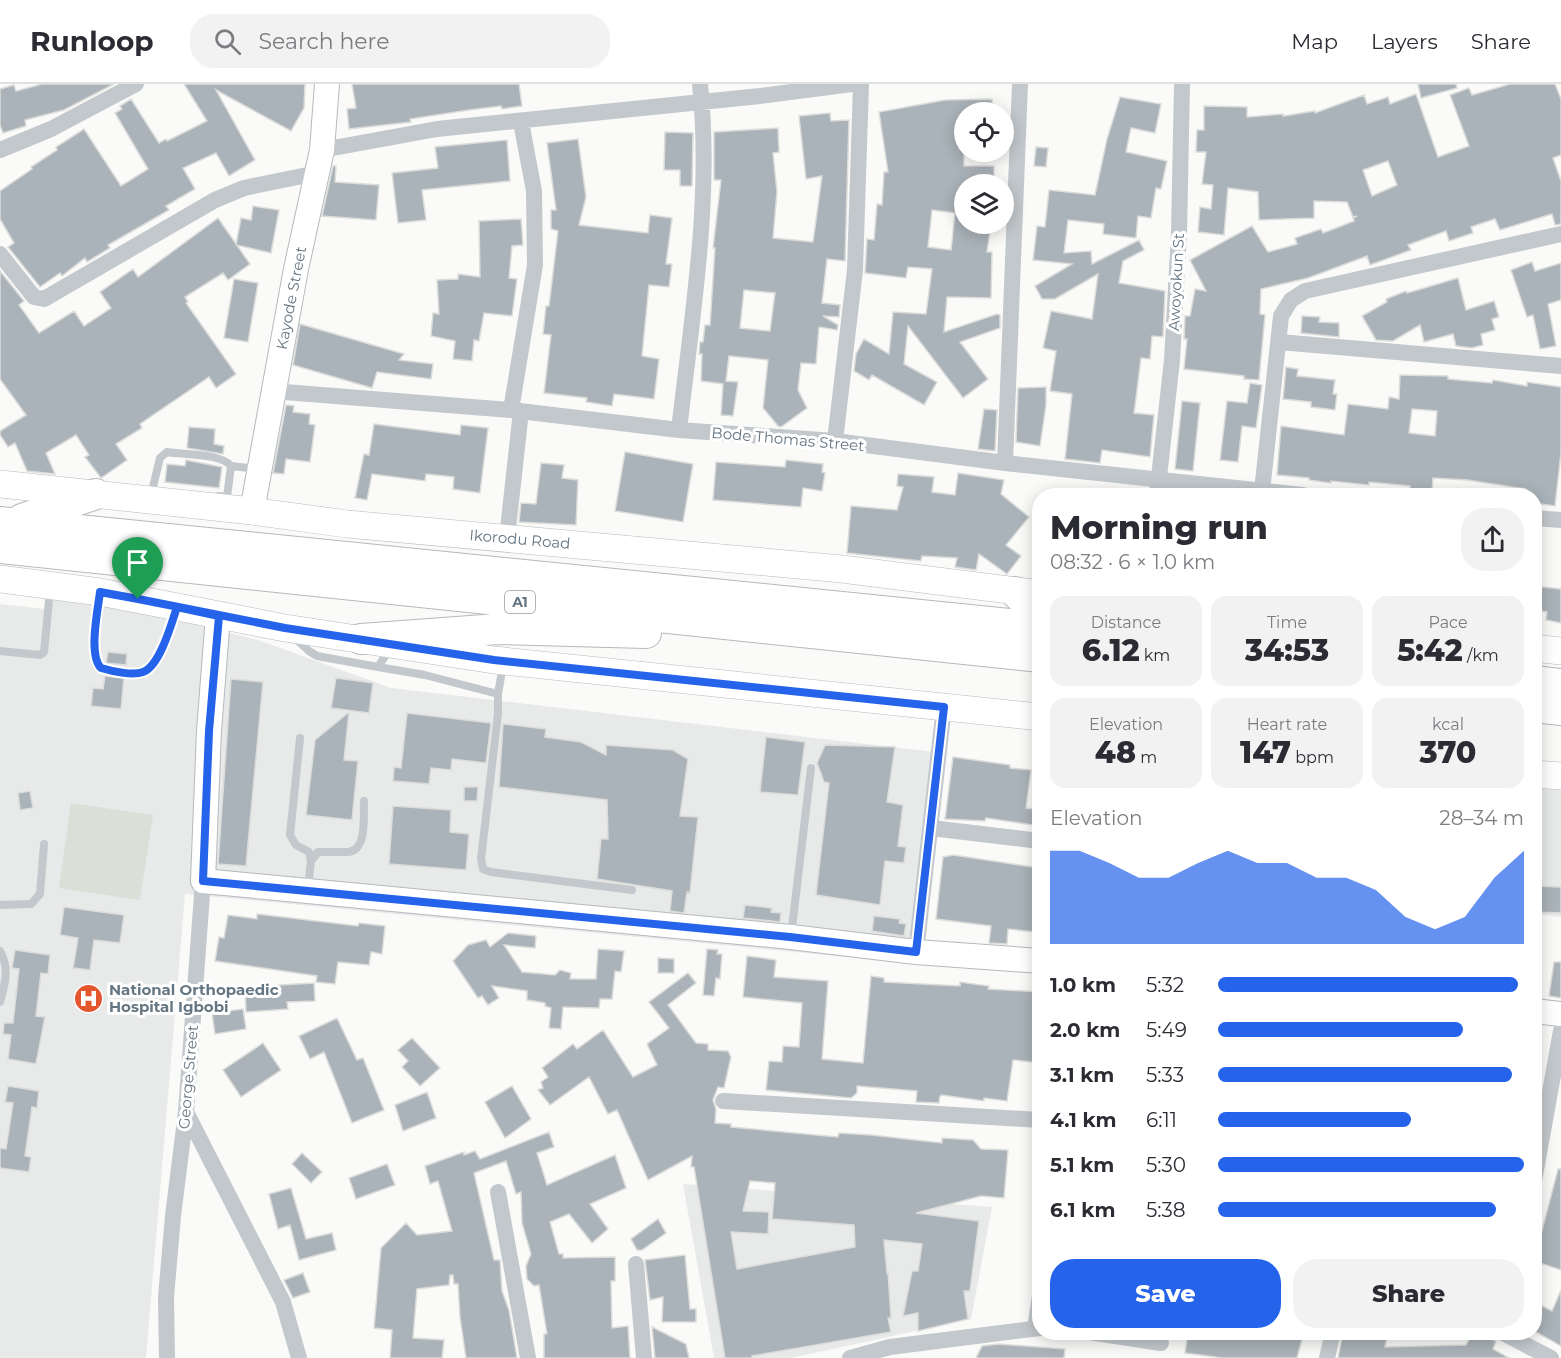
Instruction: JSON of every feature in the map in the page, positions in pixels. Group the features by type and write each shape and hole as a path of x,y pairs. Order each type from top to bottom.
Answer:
{"highway":[{"path":"3,531 96,494"},
{"name":"A1","path":"3,531 715,623 1032,656"},
{"name":"A1","path":"3,531 1032,626"},
{"path":"361,639 498,629 668,634 715,623"},
{"path":"1542,682 1561,684"},
{"path":"1542,708 1561,710"}],"main road":[{"name":"Ikorodu Road","path":"0,484 96,494 155,492 252,511 347,524 842,568 1027,593"},
{"path":"0,579 100,592 285,628 361,639 385,656 503,661 1032,716"},
{"path":"1542,649 1561,651"},
{"path":"1542,775 1561,776"}],"street":[{"path":"0,150 51,129 136,84"},
{"name":"Kayode Street","path":"252,511 272,391 322,150 327,84"},
{"path":"322,150 437,129 521,122 701,92 759,96 852,84"},
{"path":"835,441 855,270 861,84"},
{"path":"1005,464 1020,84"},
{"name":"Awoyokun St","path":"1158,487 1172,360 1179,245 1182,84"},
{"path":"679,430 698,263 703,193 701,92"},
{"path":"507,538 516,410 535,266 534,191 521,122"},
{"path":"0,254 34,297 44,298 216,200 244,188 317,173"},
{"path":"1262,488 1281,316 1291,300 1305,291 1561,234"},
{"path":"1279,342 1561,366"},
{"name":"Bode Thomas Street","path":"272,391 516,410 679,430 835,441 1158,487 1184,488"},
{"path":"1542,519 1561,520"},
{"name":"George Street","path":"167,1358 166,1297 172,1216 186,1112 203,881 209,731 219,616"},
{"path":"916,952 944,707"},
{"path":"931,828 1032,840"},
{"path":"203,881 790,937 916,952 1032,960"},
{"path":"1542,1012 1561,1014"},
{"path":"1542,1137 1561,1031"},
{"path":"723,1101 1032,1120"},
{"path":"186,1112 283,1302 298,1358"},
{"path":"498,1192 528,1358"},
{"path":"636,1264 644,1358"},
{"path":"850,1358 1032,1329"},
{"path":"1137,1340 1161,1344"},
{"path":"1327,1358 1331,1340"},
{"path":"1516,1340 1551,1358"}],"lane":[{"path":"155,492 160,458 167,452 212,457 227,461 231,466 260,469"},
{"path":"204,495 226,496 231,466"},
{"path":"0,651 40,655 44,652 50,585"},
{"path":"100,592 95,636 97,664 106,670 142,673 147,670 155,661 177,607"},
{"path":"285,628 317,656 385,656 425,675 498,694"},
{"path":"503,661 481,859 483,869 491,872 632,890"},
{"path":"300,738 290,835 296,845 309,852 311,861 307,891"},
{"path":"790,937 811,768"},
{"path":"311,861 318,852 350,852 357,848 362,842 364,801"},
{"path":"0,905 31,904 40,894 44,844"},
{"path":"0,951 6,965 7,978 0,1002"}],"shaded area":[{"path":"67,598 258,640 391,688 943,753 921,964 185,894 146,1358 0,1358 0,604 44,609 51,599"},
{"path":"1542,789 1561,790 1561,917 1542,915"},
{"path":"71,803 153,815 140,900 59,888"},
{"path":"683,1184 992,1207 971,1319 791,1358 714,1358"}],"building":[{"path":"42,84 114,84 64,110 25,120 26,126 3,133 0,125 0,89 14,85 16,91"},
{"path":"184,84 305,84 304,108 291,131 216,90 255,160 229,176 216,153 183,168 195,189 166,206 169,210 108,245 110,248 87,262 85,258 62,276 60,273 40,287 8,247 14,243 0,219 0,191 57,150 56,147 84,129 121,186 148,169 115,113 122,109 120,106 131,99 159,143 166,139 167,141 207,121"},
{"path":"352,84 519,84 522,106 469,110 410,119 411,122 349,129 347,109 356,108"},
{"path":"1418,84 1456,84 1457,88 1421,98"},
{"path":"1510,84 1555,84 1561,99 1561,155 1553,158 1561,181 1561,224 1555,225 1552,214 1500,230 1495,219 1471,227 1473,233 1449,241 1446,231 1408,245 1411,250 1370,265 1367,256 1308,278 1261,289 1260,314 1265,315 1259,380 1184,369 1187,339 1184,339 1185,316 1190,316 1195,289 1206,291 1190,260 1252,226 1268,252 1297,244 1295,238 1321,229 1323,233 1354,221 1353,218 1357,216 1353,217 1347,202 1314,201 1314,218 1259,220 1258,192 1228,188 1224,235 1198,232 1200,207 1211,209 1213,185 1202,184 1206,152 1196,152 1197,130 1204,130 1204,106 1247,107 1247,117 1283,114 1283,116 1315,111 1315,113 1364,95 1367,104 1388,97 1390,104 1416,94 1438,157 1469,146 1450,95 1469,88 1472,95","holes":["1388,161 1397,185 1372,196 1363,170"]},
{"path":"1120,97 1161,104 1155,133 1131,128 1126,152 1167,161 1161,189 1156,188 1151,218 1138,216 1136,238 1103,234 1104,224 1068,220 1064,253 1091,251 1092,264 1139,240 1144,250 1123,261 1119,283 1165,291 1163,337 1152,336 1150,359 1141,358 1134,413 1154,415 1150,457 1102,450 1100,463 1065,459 1072,394 1050,391 1056,351 1043,348 1051,311 1092,319 1098,274 1055,299 1042,299 1035,286 1072,264 1033,260 1037,226 1045,227 1049,190 1095,195 1107,139"},
{"path":"992,99 992,102 954,102 954,162 964,162 964,166 994,166 994,174 954,174 954,213 932,210 928,247 951,250 954,222 954,234 990,234 987,252 992,252 991,298 947,297 944,332 997,314 1000,315 1000,328 960,342 988,379 963,398 908,326 904,364 937,382 924,405 872,375 869,380 854,371 856,354 864,339 889,354 893,312 926,314 932,269 908,267 906,278 865,273 867,239 874,240 877,204 882,205 884,172 888,172 879,112 945,100"},
{"path":"830,113 831,121 849,120 845,261 827,259 822,303 840,305 839,317 823,316 838,325 837,330 819,327 816,364 801,363 798,390 807,408 781,427 763,408 768,360 729,356 726,381 738,382 733,416 721,415 723,384 701,381 702,354 699,354 705,325 710,325 715,248 713,248 721,180 714,180 714,132 778,128 779,152 773,153 777,192 773,238 813,242 822,176 806,179 799,116","holes":["744,290 775,293 770,331 740,328"]},
{"path":"665,132 693,133 692,186 680,186 680,170 664,170"},
{"path":"578,139 586,197 579,225 648,233 650,215 672,218 666,264 672,264 669,287 649,285 642,356 659,359 654,399 614,394 612,406 586,402 587,398 544,393 551,335 543,334 546,306 549,306 558,231 551,229 551,210 556,210 547,143"},
{"path":"507,140 510,181 422,190 426,220 398,223 392,173 438,168 435,147"},
{"path":"1036,147 1048,148 1046,167 1034,166"},
{"path":"333,166 336,166 335,182 379,185 376,220 322,216"},
{"path":"253,206 279,210 271,253 236,245 241,218 251,220"},
{"path":"218,218 250,264 228,280 223,273 185,297 188,302 186,303 236,374 216,388 209,377 140,424 142,428 116,444 127,460 101,478 85,457 89,455 76,435 46,453 55,474 27,471 15,443 8,447 0,435 0,431 26,415 0,379 0,271 24,301 19,305 39,333 74,311 84,326 111,308 100,292 133,269 138,277"},
{"path":"521,219 523,245 512,246 509,278 517,279 512,316 484,313 479,341 474,340 472,361 453,359 455,341 431,336 433,313 439,314 437,280 458,279 458,274 480,277 479,221"},
{"path":"1532,262 1535,271 1561,263 1561,300 1548,304 1556,346 1540,349 1533,315 1527,317 1511,270"},
{"path":"1458,278 1466,310 1494,301 1499,317 1492,319 1495,330 1481,334 1483,345 1472,348 1456,346 1453,334 1424,342 1420,325 1393,341 1376,340 1362,316 1387,302 1386,299 1406,291 1407,293"},
{"path":"234,279 258,283 248,342 224,338"},
{"path":"1302,316 1320,317 1319,322 1339,323 1339,337 1301,333"},
{"path":"300,324 404,354 399,360 433,364 431,379 377,372 372,388 293,365"},
{"path":"1286,367 1298,369 1297,376 1335,380 1333,394 1337,394 1335,410 1311,407 1311,402 1283,399"},
{"path":"1400,375 1448,376 1448,379 1492,383 1493,380 1527,386 1527,382 1561,387 1561,453 1555,506 1542,504 1542,488 1519,488 1467,480 1433,478 1432,488 1410,488 1410,486 1369,482 1369,485 1331,481 1331,483 1277,475 1281,426 1344,435 1348,404 1388,409 1389,397 1399,399","holes":["1412,409 1437,411 1435,436 1409,433"]},
{"path":"1250,383 1262,385 1256,428 1242,426 1238,462 1220,460 1227,401 1247,403"},
{"path":"1046,387 1046,405 1040,446 1016,442 1018,388"},
{"path":"1182,401 1200,403 1193,471 1175,469"},
{"path":"286,405 294,406 293,412 310,414 309,424 315,425 310,462 286,459 284,474 273,473"},
{"path":"984,409 997,410 995,451 978,449"},
{"path":"374,424 460,435 461,425 488,428 480,493 453,489 454,477 426,474 425,481 372,474 367,500 355,498 364,454 369,455"},
{"path":"189,427 215,429 214,444 224,446 223,454 187,448"},
{"path":"625,452 693,464 683,522 615,511"},
{"path":"186,460 222,467 219,488 165,482 167,464 185,466"},
{"path":"786,460 823,464 822,472 825,473 822,491 803,488 801,507 713,500 716,462 785,467"},
{"path":"541,463 564,465 562,478 578,480 576,525 519,522 521,503 536,504"},
{"path":"958,473 1004,480 1001,494 1029,517 1006,545 1021,556 1007,574 979,554 976,570 955,567 957,558 922,556 921,561 847,553 851,506 897,510 903,487 897,486 898,474 934,477 932,492 955,495"},
{"path":"1542,587 1561,589 1561,623 1546,620 1547,612 1542,611"},
{"path":"108,652 127,654 126,665 106,663"},
{"path":"105,676 124,678 121,709 91,706 93,688 103,689"},
{"path":"336,678 373,683 369,713 331,708"},
{"path":"231,679 263,682 246,866 218,864"},
{"path":"349,712 344,760 358,761 352,820 306,815 315,740"},
{"path":"407,713 491,723 486,763 452,759 451,770 431,768 429,784 393,781 394,767 401,768"},
{"path":"503,724 546,729 545,737 581,742 606,755 606,745 673,750 688,759 680,816 698,817 690,893 687,892 684,913 670,911 672,891 597,879 601,839 608,839 607,800 499,787"},
{"path":"766,737 805,742 798,795 760,792"},
{"path":"825,745 895,747 887,802 903,805 898,846 906,847 904,863 885,861 880,905 816,895 829,783 824,782 817,763"},
{"path":"953,757 1031,770 1026,808 1032,809 1032,825 986,818 985,821 945,819"},
{"path":"464,787 478,787 477,801 464,801"},
{"path":"30,791 33,808 20,810 18,793"},
{"path":"393,806 451,810 450,832 469,834 466,870 389,864"},
{"path":"953,855 1032,867 1032,932 1008,929 1007,944 989,943 991,926 936,919 943,857"},
{"path":"1542,886 1561,887 1561,913 1542,912"},
{"path":"745,905 772,908 771,912 781,913 780,922 743,918"},
{"path":"64,907 124,915 120,943 94,940 90,970 73,968 78,938 60,935"},
{"path":"257,914 358,926 359,923 385,926 382,954 371,952 369,965 338,962 335,984 316,982 317,976 215,961 219,937 224,938 228,915 257,919"},
{"path":"874,916 900,919 899,923 906,924 904,936 872,931"},
{"path":"508,933 536,936 535,948 504,945 522,972 555,975 560,970 571,973 570,979 596,979 598,949 624,951 621,972 615,971 612,999 600,999 599,1008 563,1007 561,1029 549,1028 551,1008 545,1006 545,1003 527,1000 527,991 492,986 499,998 488,1005 482,996 478,998 453,961 468,945 486,940 490,947"},
{"path":"707,949 718,950 717,954 722,954 720,979 716,978 714,996 703,995"},
{"path":"15,950 50,955 48,974 41,973 36,1016 45,1017 36,1064 8,1059 11,1035 3,1034 4,1023 13,1023 19,969 12,968"},
{"path":"747,956 776,960 774,977 828,981 822,1059 863,1063 871,976 884,978 884,982 960,986 960,982 989,986 988,989 1032,992 1032,1062 1013,1060 1007,1101 984,1098 984,1101 942,1095 939,1103 916,1102 917,1091 857,1086 857,1093 851,1098 766,1090 769,1061 782,1062 783,1046 799,1047 802,1003 743,997"},
{"path":"658,958 674,959 674,973 658,973"},
{"path":"1554,962 1561,962 1561,998 1549,996"},
{"path":"688,973 696,983 668,1005 696,1043 708,1044 708,1050 728,1051 731,1057 724,1088 718,1087 713,1100 716,1109 715,1123 731,1124 731,1127 838,1137 839,1133 942,1143 942,1138 973,1140 981,1149 1008,1150 1004,1198 981,1196 916,1213 979,1221 970,1291 964,1291 968,1319 918,1331 918,1313 903,1316 912,1271 918,1271 922,1244 884,1240 891,1318 888,1318 891,1332 752,1356 752,1358 725,1358 694,1167 691,1167 692,1156 648,1180 617,1110 608,1114 589,1077 550,1105 538,1090 543,1088 541,1082 548,1077 542,1068 573,1044 577,1049 603,1030 633,1077 657,1065 647,1044 669,1028 649,1002","holes":["750,1181 775,1183 772,1219 854,1225 855,1247 737,1269 731,1232 768,1234 769,1212 743,1211"]},
{"path":"314,983 315,1001 287,1002 288,1009 246,1012 245,987"},
{"path":"243,1009 246,1029 215,1034 212,1013"},
{"path":"337,1018 357,1060 363,1058 384,1110 352,1123 324,1052 310,1059 299,1036"},
{"path":"412,1038 440,1068 420,1086 402,1067 408,1061 398,1050"},
{"path":"263,1043 281,1070 241,1097 223,1070"},
{"path":"8,1086 39,1091 37,1108 32,1107 25,1156 31,1157 29,1172 0,1168 0,1148 6,1149 13,1103 5,1102"},
{"path":"512,1086 531,1119 505,1138 485,1102"},
{"path":"427,1092 436,1118 403,1131 395,1105"},
{"path":"549,1132 554,1147 537,1153 547,1185 615,1155 626,1188 590,1204 608,1229 592,1243 569,1214 550,1222 559,1254 563,1254 563,1258 615,1257 615,1281 611,1281 612,1328 628,1326 630,1358 544,1358 544,1334 547,1334 539,1285 534,1286 527,1279 526,1266 531,1254 522,1223 521,1192 516,1194 506,1161 474,1173 494,1260 500,1260 502,1291 509,1310 517,1358 466,1358 458,1284 454,1284 453,1275 450,1275 449,1285 417,1289 413,1338 444,1340 442,1358 390,1358 392,1330 374,1328 381,1248 406,1223 417,1235 452,1231 438,1181 430,1184 425,1166 464,1152 464,1155 475,1151 480,1159"},
{"path":"302,1153 322,1172 311,1183 292,1164"},
{"path":"387,1164 395,1185 356,1199 349,1178"},
{"path":"1558,1169 1561,1169 1561,1270 1542,1264 1542,1230"},
{"path":"291,1188 306,1239 332,1233 336,1250 299,1260 290,1225 278,1229 269,1194"},
{"path":"658,1219 666,1233 642,1250 637,1250 631,1239"},
{"path":"685,1255 690,1309 696,1309 696,1322 662,1322 663,1297 650,1300 645,1260"},
{"path":"303,1273 310,1292 293,1298 284,1280"},
{"path":"1561,1290 1561,1346 1542,1335 1542,1306 1552,1311"},
{"path":"652,1327 686,1344 689,1358 655,1358"},
{"path":"1187,1340 1302,1340 1297,1358 1223,1358 1185,1353"},
{"path":"1341,1340 1386,1340 1385,1347 1466,1345 1469,1340 1493,1340 1496,1341 1493,1349 1509,1358 1338,1358"},
{"path":"998,1344 1065,1349 1064,1358 976,1358 982,1346"}],"place":[{"name":"National Orthopaedic Hospital Igbobi","path":"88,998"}],"route":[{"path":"100,592 138,599 285,628 494,660 694,683 944,707 916,952 790,937 203,881 209,731 219,616 177,607 168,634 155,661 147,670 134,673 101,668 97,664 95,636 100,592"}]}
